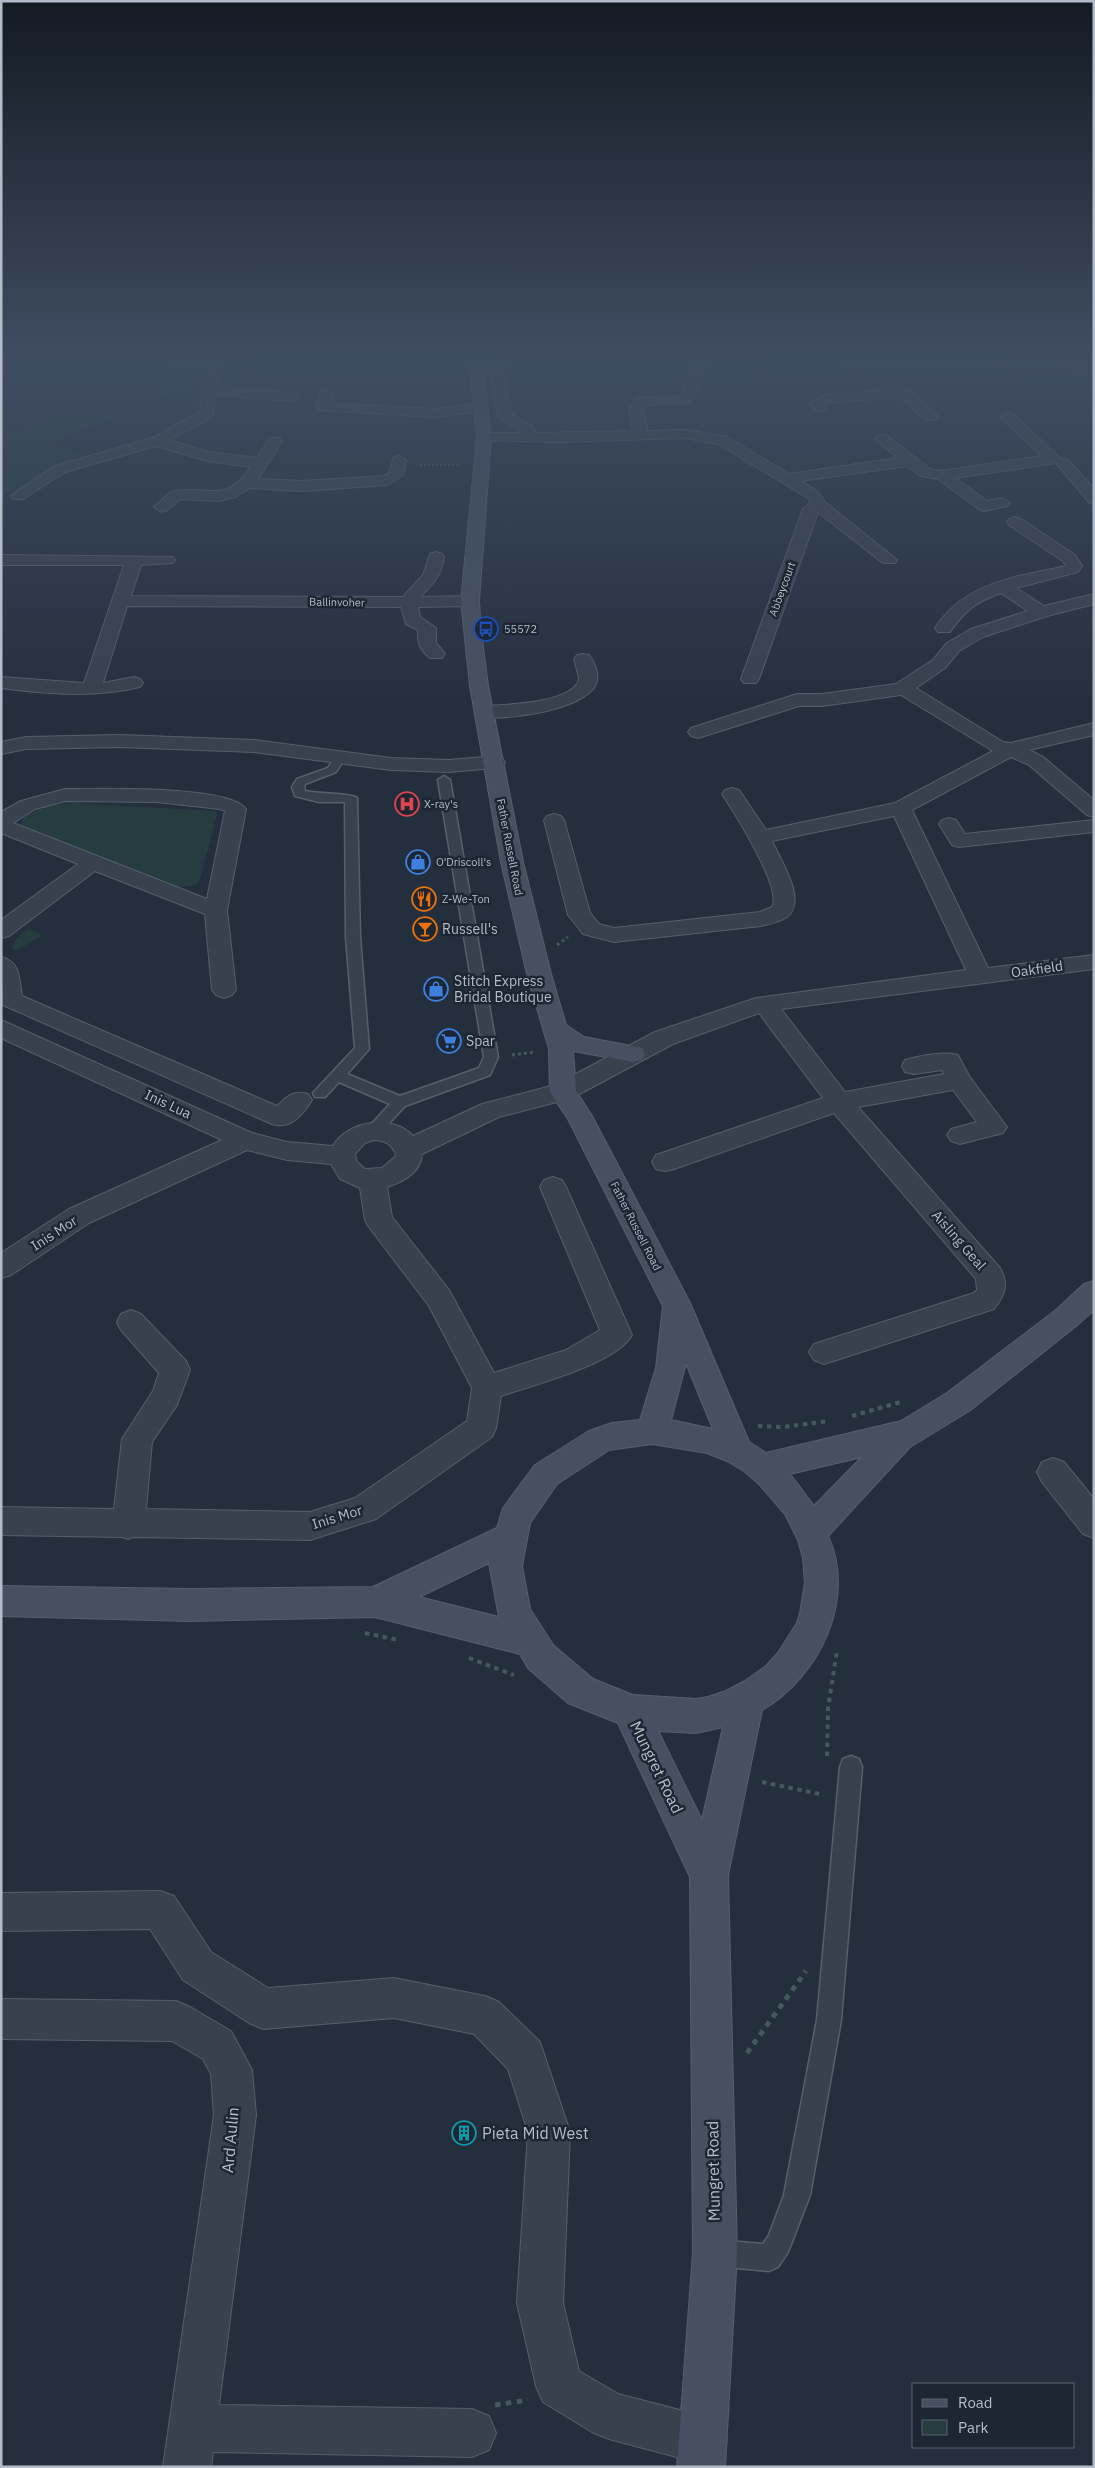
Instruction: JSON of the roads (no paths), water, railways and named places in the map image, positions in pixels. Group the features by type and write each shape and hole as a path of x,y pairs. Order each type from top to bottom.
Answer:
{"street":[{"path":"18,496 50,475"},
{"path":"162,507 176,495 219,496 249,483 254,475"},
{"path":"249,483 302,486 387,480 396,475"},
{"name":"Father Russell Road","path":"481,475 470,601 472,632 484,712 512,862 533,951 558,1039 563,1092 579,1116 676,1303 751,1460"},
{"path":"780,475 813,495 820,505 889,560"},
{"path":"786,479 812,475"},
{"path":"942,475 984,506 1002,503"},
{"path":"1073,475 1094,501"},
{"path":"1076,503 1094,501"},
{"name":"Abbeycourt","path":"768,709 749,687 811,509 820,505"},
{"path":"944,628 948,618 985,591 1072,569 1074,566 1068,558 1015,522"},
{"path":"1036,536 1062,531"},
{"path":"436,557 431,576 415,590 409,602 412,620 427,628 426,642 429,650 436,654"},
{"path":"1,560 167,560"},
{"path":"92,688 134,560"},
{"path":"1003,587 1041,612"},
{"name":"Ballinvoher","path":"177,590 220,601"},
{"name":"Ballinvoher","path":"166,610 220,601 265,601 310,590"},
{"path":"698,732 797,700 822,700 891,692 904,688 939,664 953,647 977,633 1041,612 1094,598"},
{"name":"Ballinvoher","path":"122,601 470,601"},
{"name":"Ballinvoher","path":"265,601 310,613"},
{"path":"966,604 994,614"},
{"path":"484,712 535,707 561,700 583,690 588,683 588,677 583,659"},
{"path":"1,682 47,687 92,688 121,687 134,683"},
{"path":"904,688 997,746 1011,749 1036,761 1094,811"},
{"path":"760,837 901,808 1011,749 1094,730"},
{"path":"1,748 26,743 120,741 254,746 391,764 430,765 494,762"},
{"path":"554,820 580,915 585,924 598,933 614,935 761,919 778,914 784,909 785,895 760,837 732,794"},
{"path":"1,821 28,805 65,795 157,796 225,803 236,809 216,910 224,990"},
{"path":"901,808 980,977"},
{"path":"949,824 960,841 1094,826"},
{"path":"1,826 93,864 216,910"},
{"path":"1,931 93,864"},
{"name":"Oakfield","path":"408,1148 491,1110 563,1092 664,1038 764,1003 1094,962"},
{"path":"1,964 6,968 11,1000 280,1118 310,1096"},
{"name":"Aisling Geal","path":"764,1003 840,1102 990,1276 991,1292 984,1301 824,1352"},
{"name":"Inis Lua","path":"1,1028 245,1140 287,1151 341,1156"},
{"path":"558,1039 633,1054"},
{"path":"914,1066 949,1061 959,1080 994,1127 960,1135"},
{"path":"665,1162 840,1102 959,1080"},
{"path":"373,1131 383,1131 400,1137 408,1148 406,1163 400,1170 392,1175 372,1180 362,1178 346,1170 341,1156 343,1149 355,1137 373,1131"},
{"name":"Inis Mor","path":"1,1267 79,1216 245,1140"},
{"path":"372,1180 379,1220 439,1298 488,1388 576,1360 617,1335 553,1187"},
{"path":"812,1531 899,1438 958,1402 1066,1318 1094,1292"},
{"path":"652,1431 671,1368 676,1303"},
{"path":"128,1525 137,1439 166,1396 175,1370 131,1322"},
{"name":"Inis Mor","path":"1,1521 128,1525 310,1526 365,1509 481,1428 488,1388"},
{"path":"652,1431 696,1436 751,1460 791,1496 812,1531 822,1578 814,1626 788,1669 746,1701 710,1714 670,1718 631,1713 589,1698 553,1673 527,1640 511,1607 505,1572 508,1538 527,1495 560,1461 603,1439 652,1431"},
{"path":"751,1460 909,1432"},
{"path":"1053,1472 1094,1524"},
{"path":"375,1602 508,1538"},
{"path":"1,1601 190,1605 375,1602 527,1640"},
{"name":"Mungret Road","path":"702,2453 715,2253 709,1875 746,1701"},
{"name":"Mungret Road","path":"631,1713 709,1875"},
{"path":"1,1912 160,1910 197,1966 263,2009 394,1998 485,2016 525,2057 549,2132 540,2303 560,2386 609,2415 702,2453"},
{"name":"Ard Aulin","path":"1,2019 176,2021 216,2045 231,2070 235,2114 190,2448 472,2433"}],"lane":[{"path":"310,1096 339,1076 362,1050 354,937 351,798 306,796 299,793 298,787 301,782 332,770 339,758"},
{"path":"373,1131 400,1102 485,1072 491,1058 444,780"},
{"path":"339,1076 400,1102"},
{"path":"715,2253 769,2258 780,2243 796,2195 829,2020 851,1767"}],"place":[{"name":"55572","path":"486,629"},
{"name":"X-ray's","path":"407,804"},
{"name":"O'Driscoll's","path":"418,862"},
{"name":"Z-We-Ton","path":"424,899"},
{"name":"Russell's","path":"425,929"},
{"name":"Stitch Express Bridal Boutique","path":"436,989"},
{"name":"Spar","path":"449,1041"},
{"name":"Pieta Mid West","path":"464,2133"}]}
